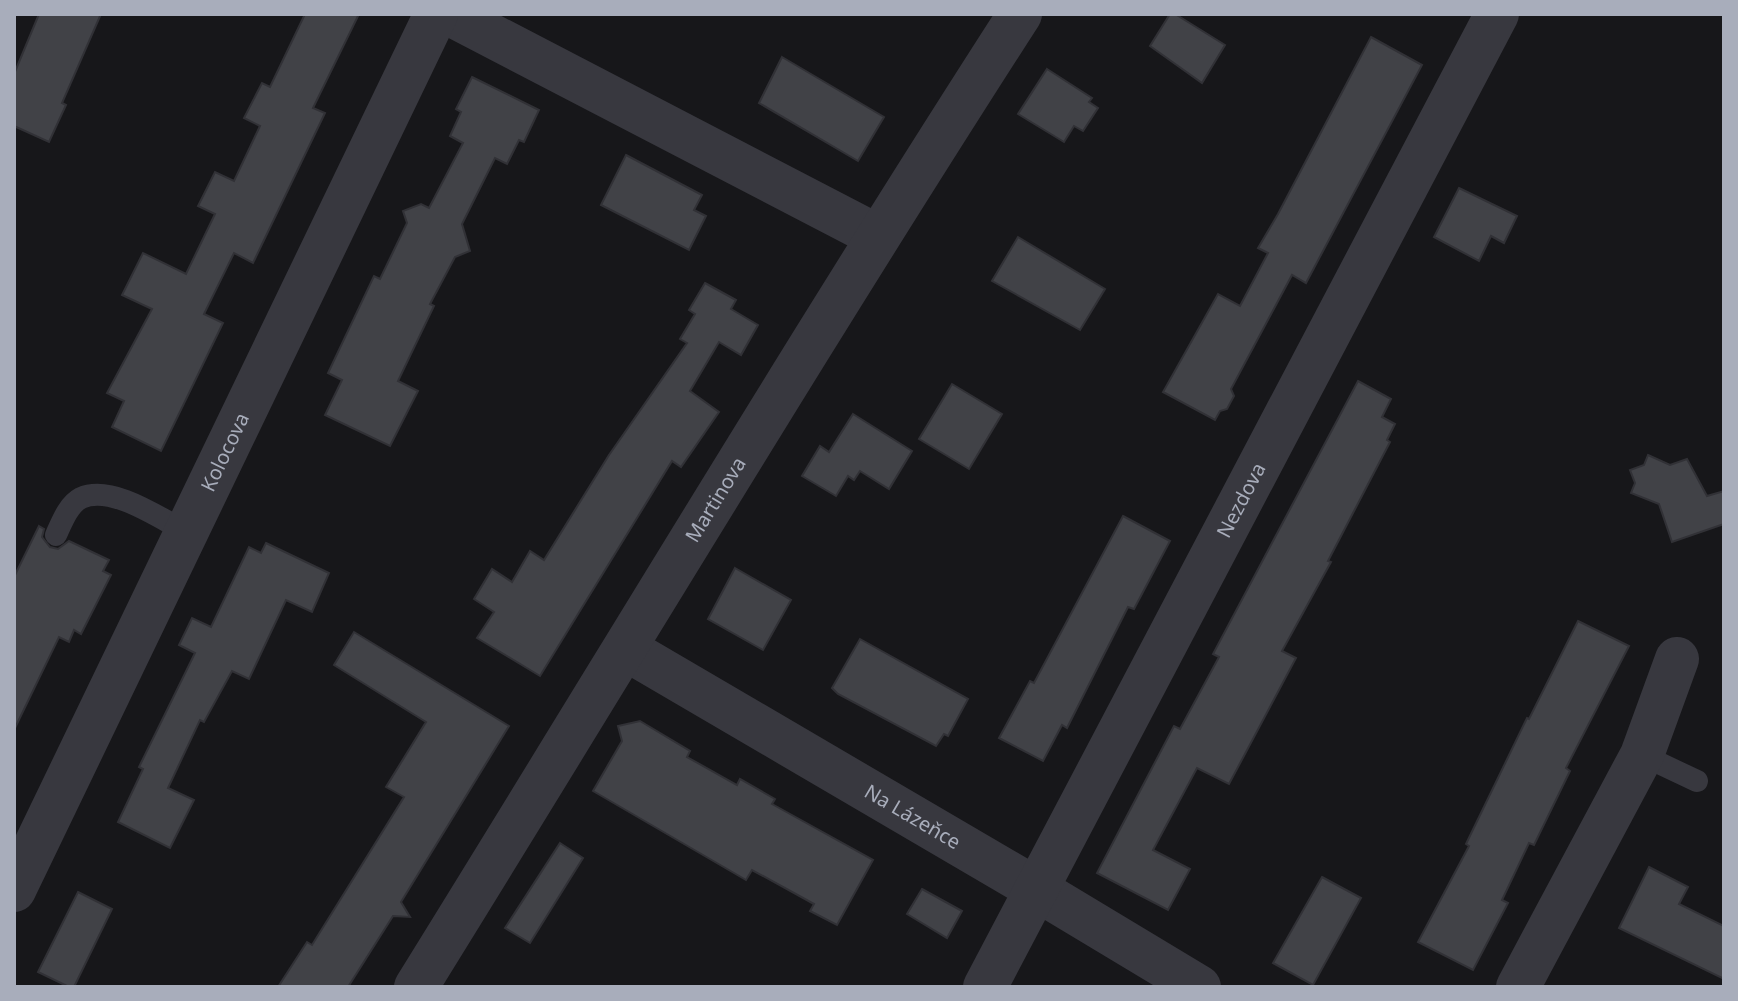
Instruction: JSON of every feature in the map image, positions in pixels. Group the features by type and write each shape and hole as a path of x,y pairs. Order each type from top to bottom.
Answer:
{"street":[{"name":"Kolocova","path":"18,870 188,533 436,14"},
{"path":"450,14 877,236"},
{"name":"Martinova","path":"416,987 877,236 1020,14"},
{"name":"Nezdova","path":"985,987 1497,14"},
{"name":"Na Lázeňce","path":"626,649 1199,987"},
{"path":"1518,987 1642,755 1677,659"}],"lane":[{"path":"56,535 69,509 82,498 101,495 124,499 188,533"},
{"path":"1642,755 1697,781"}],"building":[{"path":"39,14 101,14 62,103 66,105 49,142 14,126 14,74"},
{"path":"305,14 359,14 313,108 325,113 253,263 234,253 204,314 223,323 161,451 112,427 124,401 107,393 152,309 122,295 143,253 186,274 215,214 198,206 215,172 234,181 260,126 244,118 262,83 270,87"},
{"path":"1170,14 1175,14 1225,45 1202,83 1150,46"},
{"path":"1371,37 1422,65 1306,283 1292,275 1231,389 1234,396 1227,409 1220,411 1215,420 1163,392 1218,294 1240,306 1268,253 1258,248"},
{"path":"782,57 884,117 858,161 759,103"},
{"path":"1047,69 1092,98 1089,102 1098,108 1083,131 1074,126 1064,142 1018,114"},
{"path":"472,77 539,110 524,142 519,140 507,164 495,158 462,224 470,251 455,257 430,304 434,306 398,381 418,391 390,446 325,415 342,380 328,373 374,276 380,279 407,223 403,211 421,204 429,208 463,143 450,136 461,112 456,109"},
{"path":"626,155 702,195 694,210 706,216 689,250 601,205"},
{"path":"1459,188 1517,216 1504,243 1491,236 1479,261 1434,237"},
{"path":"1018,237 1105,289 1080,330 992,281"},
{"path":"705,283 736,300 731,309 758,325 741,355 719,342 690,391 719,412 681,467 672,461 540,676 477,638 494,612 474,599 492,569 512,582 530,551 544,560 609,455 687,343 680,339 695,314 689,310"},
{"path":"1358,381 1391,399 1382,417 1395,424 1387,440 1390,442 1328,561 1331,562 1282,651 1296,658 1229,784 1197,768 1153,850 1190,869 1168,910 1097,873 1174,726 1180,729 1219,657 1213,654"},
{"path":"952,384 1002,414 969,469 919,439"},
{"path":"853,414 912,451 889,489 860,471 854,480 848,476 836,496 802,476 820,446 829,452"},
{"path":"1648,455 1670,465 1687,459 1707,496 1724,491 1724,524 1672,542 1659,504 1631,493 1635,483 1630,470 1644,465"},
{"path":"1123,516 1170,541 1134,609 1128,607 1067,728 1062,725 1043,761 999,738 1030,681 1034,683"},
{"path":"39,526 44,529 42,537 50,547 58,549 69,541 109,560 103,571 111,575 81,634 74,630 69,642 59,637 14,730 14,577"},
{"path":"266,543 329,573 312,612 286,600 249,679 232,671 204,722 200,720 168,788 194,800 170,848 118,822 143,769 139,767 195,653 179,645 192,618 211,627 249,547 261,553"},
{"path":"735,568 791,600 763,650 708,619"},
{"path":"1578,621 1629,646 1566,768 1570,771 1534,845 1529,843 1502,900 1508,903 1473,970 1418,942 1469,846 1466,844 1527,718"},
{"path":"354,632 509,726 401,902 410,917 393,916 348,987 278,987 307,942 312,945 404,797 386,787 426,722 334,665"},
{"path":"860,639 968,699 948,736 944,734 936,746 832,688"},
{"path":"640,721 690,751 687,757 737,785 740,779 775,799 772,804 873,860 837,925 810,911 814,904 752,870 746,880 593,791 622,741 618,726"},
{"path":"560,843 583,858 530,943 505,928"},
{"path":"1649,867 1688,887 1679,904 1724,926 1724,979 1619,928"},
{"path":"1322,877 1361,898 1313,985 1273,963"},
{"path":"922,889 962,911 947,938 907,914"},
{"path":"78,892 112,909 74,987 69,987 38,972"}]}
